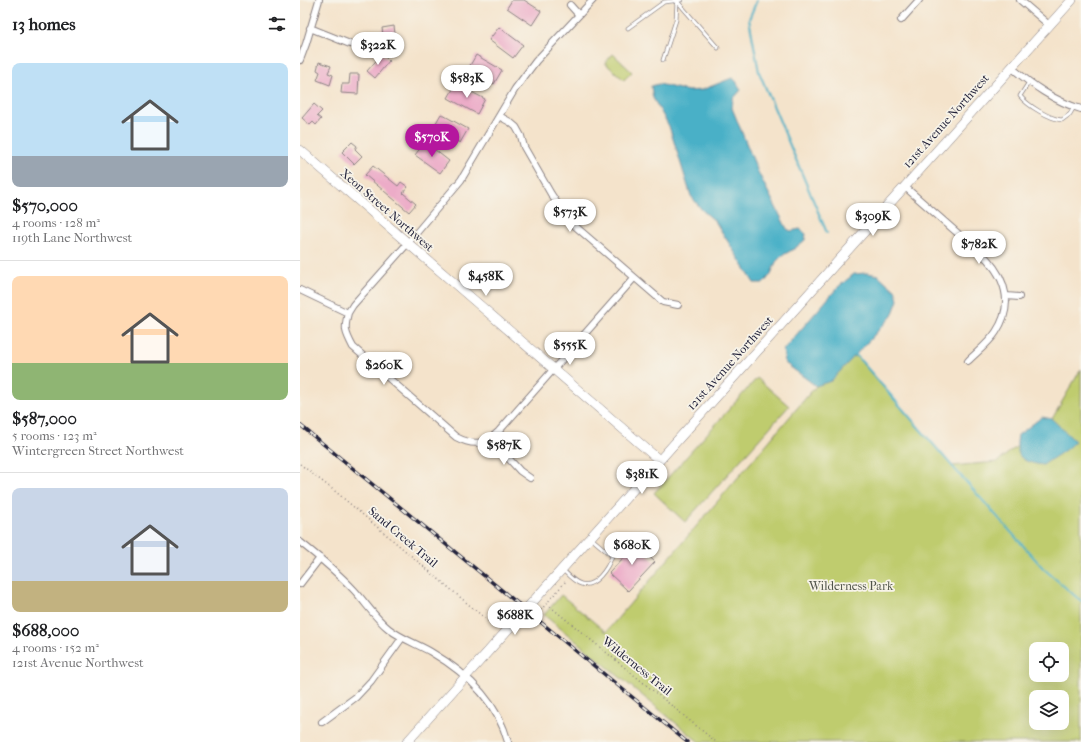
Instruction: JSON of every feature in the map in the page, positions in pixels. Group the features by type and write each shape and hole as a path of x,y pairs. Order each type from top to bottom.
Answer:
{"street":[{"path":"300,60 319,0"},
{"path":"592,0 532,66 515,89 461,180 353,305 348,313 344,326 347,337 353,347 456,436 473,443 484,442 491,439 555,369 634,278"},
{"path":"901,20 918,0"},
{"path":"1020,0 1049,25"},
{"name":"121st Avenue Northwest","path":"407,742 1072,0"},
{"path":"570,5 579,15"},
{"path":"310,28 350,44"},
{"path":"1012,67 1029,82 1051,97 1081,110"},
{"path":"499,116 516,127 528,154 568,220 663,302 678,305"},
{"name":"Xeon Street Northwest","path":"300,150 407,244 660,460"},
{"path":"904,186 990,263 1004,283 1006,309 1002,321 996,333 968,361"},
{"path":"300,290 348,313"},
{"path":"1006,296 1018,297"},
{"path":"491,439 520,471 530,478"},
{"path":"300,542 344,580 388,629 441,658 465,676 489,700 504,728 508,742"},
{"path":"300,584 320,558"},
{"path":"322,722 356,697 383,666 402,638"}],"lane":[{"path":"677,0 718,48"},
{"path":"664,60 676,20 677,0"},
{"path":"628,28 664,2 681,0"},
{"path":"1029,82 1021,94 1021,98 1042,112 1055,119 1062,120 1070,114 1074,107"},
{"path":"561,569 580,584 590,584 595,581 610,562 612,556 590,537"}],"path":[{"name":"Sand Creek Trail","path":"300,464 336,492 494,626"},
{"path":"533,619 567,581"},
{"name":"Wilderness Trail","path":"547,604 716,742"}],"green space":[{"path":"613,54 632,72 624,80 605,63"},
{"name":"Wilderness Park","path":"855,355 952,466 997,462 1052,419 1081,369 1081,742 699,742 544,615 561,595 606,632 816,386"},
{"path":"757,378 789,406 685,522 654,493"}],"water":[{"path":"732,78 736,81 741,90 733,99 732,108 758,172 787,229 791,231 800,229 806,234 805,240 794,249 783,255 776,262 771,274 764,283 754,283 715,221 702,210 691,196 669,126 653,98 651,86 659,84 688,91 702,90"},
{"path":"867,273 878,275 896,291 898,300 892,316 831,381 816,386 785,363 783,350 838,287 854,274"},
{"path":"1042,417 1052,419 1075,441 1064,451 1043,465 1021,458 1017,449 1018,435"}],"building":[{"path":"512,0 524,0 541,11 532,25 507,8"},
{"path":"394,26 396,41 393,41 394,48 385,49 382,28"},
{"path":"499,27 523,45 513,58 489,40"},
{"path":"382,54 389,61 375,78 367,71"},
{"path":"476,55 502,70 494,84 468,69"},
{"path":"319,62 331,66 328,73 333,75 330,85 317,80 320,72 317,70"},
{"path":"350,74 359,74 358,94 341,93 342,84 349,84"},
{"path":"456,84 485,99 477,114 448,98"},
{"path":"314,104 322,111 317,116 321,119 316,125 313,122 310,125 302,118"},
{"path":"441,114 468,129 460,143 433,128"},
{"path":"352,142 357,146 355,149 362,156 354,164 342,152"},
{"path":"425,142 449,161 440,173 415,155"},
{"path":"373,166 398,186 401,182 408,187 403,193 416,204 409,212 365,175"},
{"path":"640,542 646,547 643,551 655,562 628,591 609,573 625,556 621,553 628,545 637,545"}],"waterway":[{"path":"757,0 749,19 759,72 827,233"},
{"path":"855,354 1044,569 1081,601"}],"railway":[{"path":"300,425 687,742"}]}
